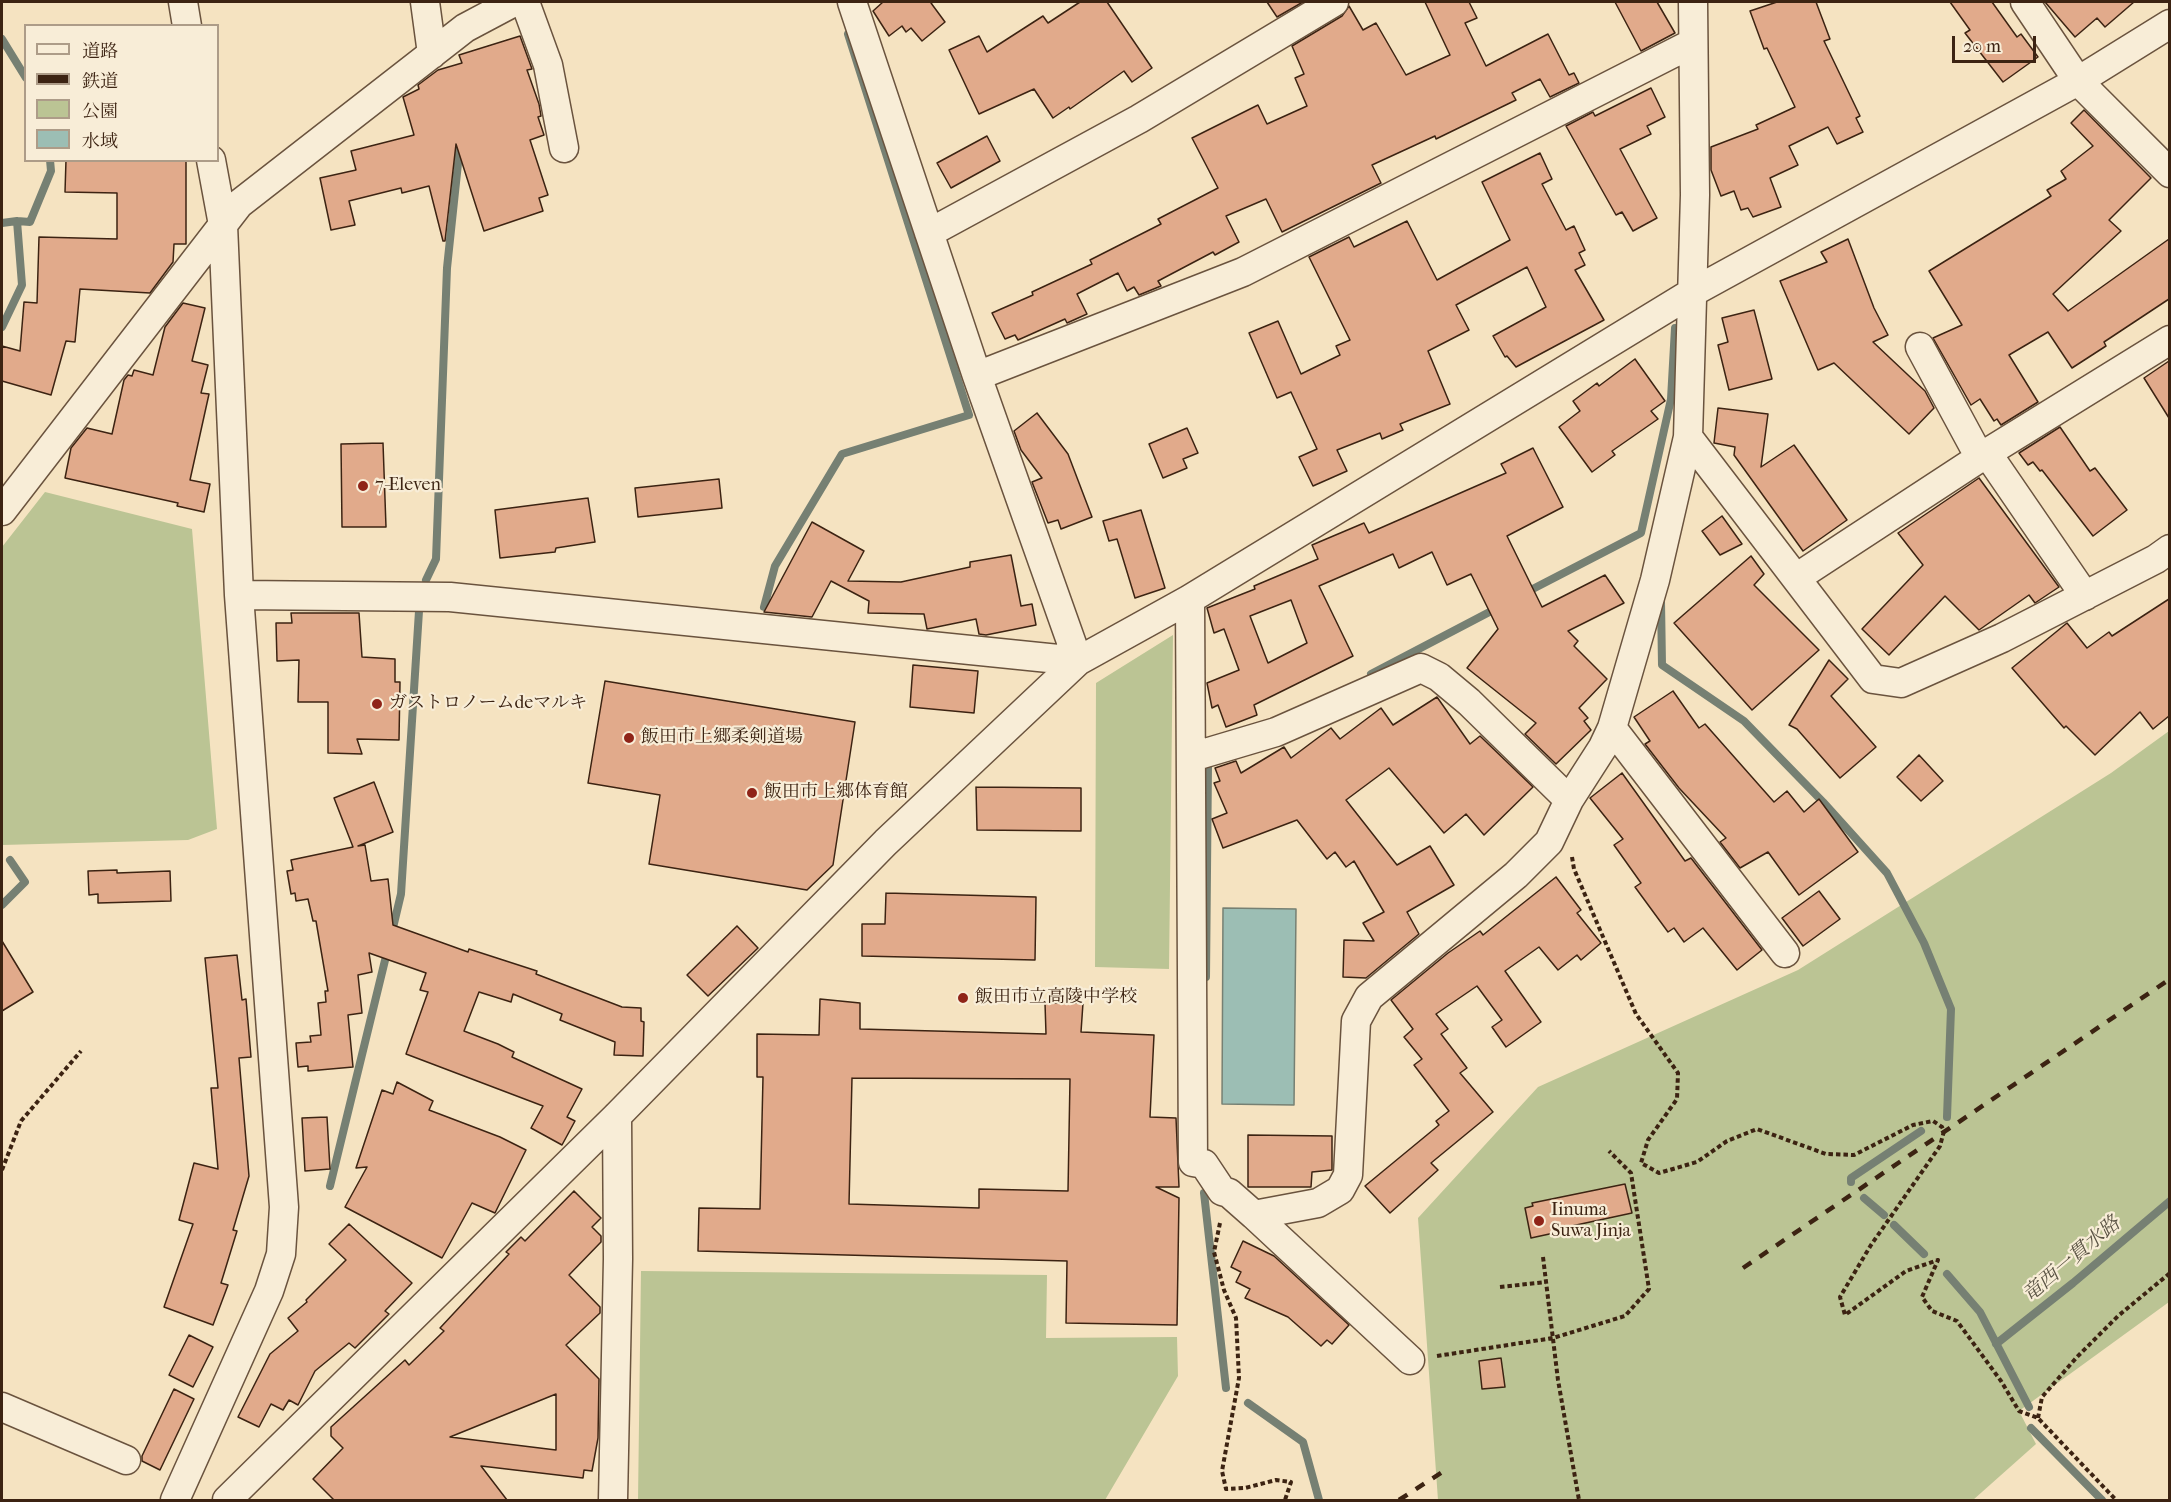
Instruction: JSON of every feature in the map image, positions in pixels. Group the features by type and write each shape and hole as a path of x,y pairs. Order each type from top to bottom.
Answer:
{"street":[{"path":"183,2 187,24"},
{"path":"425,2 432,54"},
{"path":"2,511 239,204 465,28 514,2"},
{"path":"525,2 548,65 564,148"},
{"path":"852,2 977,376 1078,661"},
{"path":"929,232 1139,119 1332,2"},
{"path":"1254,1215 1318,1203 1340,1190 1348,1175 1356,1021 1369,997 1516,875 1549,842 1569,800 1603,747 1612,728 1655,580 1688,437 1694,292 1693,2"},
{"path":"2025,2 2078,81 2169,173"},
{"path":"227,1500 617,1116 886,842 1078,661 1190,599 1694,292 2078,81 2169,24"},
{"path":"977,376 1243,272 1693,43"},
{"path":"175,1500 269,1291 281,1254 285,1207 239,595 223,225 211,162"},
{"path":"1796,578 1983,456 2169,340"},
{"path":"1920,347 1983,456 2085,596"},
{"path":"1688,437 1873,679 1901,683 2002,638 2156,559 2169,549"},
{"path":"239,595 450,597 1078,661"},
{"path":"1190,599 1192,1162 1204,1164 1222,1191 1229,1193 1254,1215 1410,1360"},
{"path":"1192,757 1276,732 1420,668 1439,677 1469,702 1569,800"},
{"path":"1612,728 1785,953"},
{"path":"613,1500 618,1259 617,1116"},
{"path":"2,1407 126,1460"}],"path":[{"path":"1571,851 1574,869 1636,1014 1678,1073 1677,1099 1648,1140 1641,1163 1659,1173 1696,1162 1726,1141 1757,1129 1826,1154 1854,1155 1913,1125 1933,1122 1942,1127 1944,1131 1940,1146 1871,1245 1840,1297 1845,1316 1906,1271 1938,1260 1922,1297 1932,1311 1957,1321 2001,1381 2019,1411 2038,1418 2116,1500"},
{"path":"2,1170 21,1121 81,1051"},
{"path":"1410,1360 1553,1338 1625,1316 1649,1289 1631,1173 1609,1151"},
{"path":"1229,1193 1214,1252 1224,1290 1236,1318 1239,1378 1222,1471 1226,1489 1245,1488 1276,1480 1291,1482 1285,1500"},
{"path":"1543,1257 1553,1338 1579,1500"},
{"path":"2038,1418 2042,1397 2077,1357 2118,1316 2169,1272"},
{"path":"1500,1287 1546,1282"}],"green space":[{"path":"45,492 192,529 217,829 188,840 2,845 2,547"},
{"path":"1173,635 1169,969 1095,967 1096,683"},
{"path":"2169,731 2169,1302 2019,1411 2036,1444 1973,1500 1438,1500 1418,1218 1538,1087 1798,970 2111,773"},
{"path":"641,1271 1047,1275 1046,1338 1177,1337 1178,1376 1105,1500 638,1500"}],"water":[{"path":"1223,908 1296,909 1294,1105 1222,1104"}],"building":[{"path":"883,2 933,2 931,3 945,22 922,41 911,28 906,32 902,26 889,36 873,11"},
{"path":"1080,2 1107,2 1152,68 1132,82 1124,71 1070,109 1069,107 1053,118 1034,89 979,114 949,50 979,36 987,52 1043,16 1048,23"},
{"path":"1267,2 1303,2 1277,17"},
{"path":"1425,2 1469,2 1477,18 1465,23 1486,66 1548,34 1569,75 1574,73 1579,83 1550,97 1540,79 1512,93 1516,100 1436,139 1435,136 1372,165 1381,183 1282,232 1266,199 1226,216 1239,242 1215,255 1213,252 1158,281 1161,286 1139,295 1134,287 1127,291 1118,273 1077,294 1087,314 1067,323 1065,319 1018,340 1015,335 1005,339 992,313 1033,295 1032,292 1092,264 1090,260 1161,224 1158,219 1218,188 1192,138 1258,105 1267,124 1307,106 1295,78 1304,74 1292,46 1342,16 1349,6 1363,30 1376,23 1406,75 1450,55"},
{"path":"1615,2 1657,2 1675,33 1641,51"},
{"path":"1777,2 1816,2 1830,39 1824,41 1860,116 1856,118 1863,132 1837,144 1828,127 1789,146 1798,165 1770,178 1781,207 1753,217 1748,208 1741,210 1734,191 1721,196 1711,170 1711,147 1758,129 1756,125 1795,107 1767,48 1764,49 1750,11"},
{"path":"1950,2 1992,2 2017,37 2021,34 2038,57 2003,82 1965,33 1970,30"},
{"path":"2045,2 2134,2 2105,27 2097,18 2075,37"},
{"path":"520,36 532,69 527,70 539,104 541,116 538,117 544,135 530,140 548,195 539,198 543,211 484,231 456,144 445,241 443,241 429,186 402,193 401,188 349,201 355,225 331,230 320,178 356,170 351,151 414,135 403,97 419,89 418,85 438,70 462,63 459,55"},
{"path":"1651,88 1665,117 1647,126 1651,134 1620,149 1657,218 1633,231 1622,212 1616,215 1566,126 1593,112 1595,116"},
{"path":"2084,110 2151,178 2109,220 2121,231 2053,294 2068,311 2169,239 2169,299 2104,342 2106,346 2072,368 2048,332 2009,355 2038,402 2001,425 1997,419 1994,421 1980,399 1971,405 1933,338 1962,325 1929,271 2051,196 2047,190 2066,179 2061,171 2093,146 2071,123"},
{"path":"987,136 1000,161 951,188 937,163"},
{"path":"1540,153 1552,179 1542,184 1566,230 1574,226 1585,250 1579,253 1585,265 1575,270 1604,320 1516,367 1507,356 1505,357 1493,336 1546,307 1527,267 1456,305 1469,330 1428,351 1450,404 1400,424 1403,430 1382,439 1380,433 1337,450 1347,471 1313,486 1299,457 1317,449 1291,392 1277,398 1249,333 1278,321 1301,374 1340,355 1336,346 1350,340 1309,257 1349,237 1354,247 1407,221 1437,280 1510,240 1482,182"},
{"path":"66,162 186,162 186,244 174,244 173,262 150,293 80,289 75,342 66,341 51,395 2,381 2,346 20,351 24,302 37,303 39,237 117,239 117,193 65,192"},
{"path":"1848,239 1874,308 1888,335 1873,342 1925,391 1934,408 1909,434 1834,363 1818,370 1780,281 1827,262 1821,252"},
{"path":"183,303 205,308 192,361 208,365 201,393 209,394 190,480 210,484 204,512 177,506 178,503 65,478 71,448 87,428 112,434 124,380 128,375 132,376 134,370 153,375 165,327"},
{"path":"1754,310 1772,379 1729,390 1718,345 1728,342 1722,318"},
{"path":"1635,359 1665,401 1651,411 1658,419 1612,451 1615,455 1592,472 1559,427 1580,411 1573,401 1597,383 1599,386"},
{"path":"2169,361 2169,418 2144,378"},
{"path":"1718,408 1768,414 1761,467 1794,445 1847,520 1803,551 1734,455 1735,447 1714,443"},
{"path":"1037,413 1068,454 1092,517 1061,529 1058,520 1048,523 1032,482 1042,478 1021,450 1014,431"},
{"path":"2060,427 2090,471 2095,468 2127,510 2093,536 2042,470 2040,471 2033,462 2028,465 2019,453"},
{"path":"1187,428 1198,453 1183,459 1187,468 1163,478 1149,444"},
{"name":"7-Eleven","path":"383,443 386,527 342,527 341,444"},
{"path":"1533,448 1563,507 1507,536 1542,607 1605,575 1624,603 1568,631 1578,641 1574,646 1607,679 1579,708 1588,718 1584,721 1591,730 1556,764 1525,734 1536,723 1467,668 1498,629 1471,574 1447,585 1432,552 1399,568 1393,554 1319,586 1353,656 1254,705 1257,715 1226,727 1218,705 1212,708 1207,683 1239,670 1224,629 1214,633 1207,608 1255,589 1254,586 1318,559 1312,545 1364,523 1369,533 1506,473 1501,464","holes":["1291,600 1307,643 1268,663 1250,616"]},
{"path":"1979,478 2059,587 2035,603 2029,595 1979,630 1945,596 1889,655 1862,629 1923,565 1898,533"},
{"path":"719,479 722,508 638,517 635,488"},
{"path":"588,498 595,542 556,548 555,552 500,558 495,510"},
{"path":"1141,510 1165,588 1135,598 1117,539 1109,541 1103,521"},
{"path":"1722,516 1742,544 1720,555 1702,531"},
{"path":"812,522 864,551 848,581 901,582 970,567 970,562 1011,555 1021,606 1032,604 1036,625 986,635 979,634 976,619 927,629 924,614 868,613 869,601 831,581 812,617 764,612"},
{"path":"1751,556 1764,574 1754,585 1819,650 1752,710 1674,623"},
{"path":"2169,599 2169,716 2153,729 2140,712 2095,755 2066,726 2064,728 2012,668 2067,623 2087,648 2109,632 2112,636"},
{"path":"291,613 359,613 362,657 395,659 395,682 400,682 399,740 357,739 362,754 328,753 328,702 298,702 299,660 277,661 276,623 292,623"},
{"path":"1829,660 1848,679 1831,696 1876,747 1840,778 1797,729 1789,725"},
{"path":"913,665 978,671 974,713 910,707"},
{"name":"飯田市上郷体育館","path":"605,681 855,722 833,865 807,890 649,864 660,795 588,783"},
{"path":"1673,691 1699,728 1705,724 1774,802 1787,791 1804,812 1819,799 1858,852 1799,895 1768,852 1740,868 1720,842 1726,838 1679,788 1645,744 1650,741 1634,717"},
{"path":"1437,697 1470,744 1480,736 1533,787 1484,835 1466,814 1444,833 1389,768 1346,800 1397,865 1430,846 1454,885 1407,912 1419,934 1366,978 1343,977 1344,940 1374,941 1363,923 1384,912 1354,861 1346,867 1335,852 1327,859 1297,820 1223,848 1212,819 1227,813 1214,783 1220,781 1215,768 1236,761 1241,773 1284,747 1291,758 1331,728 1340,739 1381,708 1393,725"},
{"path":"1919,755 1943,781 1921,801 1897,777"},
{"path":"1622,773 1685,861 1691,858 1762,950 1737,970 1703,928 1684,942 1674,928 1668,932 1635,887 1641,883 1614,845 1623,839 1590,798"},
{"path":"374,782 393,832 358,846 365,845 371,881 388,879 393,925 468,952 469,949 537,971 536,974 622,1007 641,1008 641,1021 644,1022 643,1056 614,1055 615,1042 560,1020 562,1014 513,994 511,1002 479,992 464,1031 498,1044 514,1052 512,1057 582,1089 567,1117 575,1121 562,1145 531,1128 543,1106 406,1054 428,992 420,990 426,973 369,953 372,972 358,975 362,1013 348,1015 353,1067 308,1071 308,1066 298,1067 296,1043 311,1042 310,1036 321,1035 318,1003 326,1002 325,991 328,991 316,921 313,921 308,899 296,901 295,893 291,894 287,871 293,870 291,860 353,847 334,798"},
{"path":"976,787 1081,788 1081,831 977,830"},
{"path":"117,870 117,873 170,871 171,901 98,903 98,894 89,895 88,871"},
{"path":"1556,877 1581,910 1577,913 1601,943 1581,960 1577,955 1558,970 1539,947 1505,971 1541,1022 1506,1047 1492,1027 1502,1020 1477,986 1436,1014 1448,1029 1441,1034 1467,1068 1460,1073 1493,1112 1431,1163 1438,1170 1390,1213 1365,1186 1439,1125 1436,1121 1449,1111 1414,1065 1422,1059 1404,1037 1413,1029 1391,1000 1448,953 1480,931 1483,935"},
{"path":"1819,891 1840,919 1803,946 1782,918"},
{"path":"886,893 1036,897 1035,960 862,956 862,924 885,924"},
{"path":"737,926 758,948 708,996 687,975"},
{"path":"2,941 33,992 2,1011"},
{"path":"237,955 242,1000 246,999 251,1057 239,1058 249,1176 233,1230 237,1231 221,1283 228,1285 213,1325 164,1307 193,1224 179,1220 194,1163 218,1169 211,1088 218,1088 205,958"},
{"path":"820,999 860,1003 860,1029 1046,1034 1045,1003 1083,1003 1081,1032 1154,1035 1150,1117 1176,1118 1179,1187 1156,1187 1179,1198 1177,1325 1066,1323 1067,1261 698,1251 699,1208 760,1209 763,1077 757,1077 757,1034 819,1035","holes":["852,1078 1070,1079 1068,1191 979,1189 979,1208 849,1204"]},
{"path":"397,1082 433,1101 429,1110 500,1137 526,1150 495,1213 472,1203 442,1258 345,1207 367,1167 356,1168 382,1090 393,1094"},
{"path":"327,1117 330,1169 305,1171 302,1118"},
{"path":"1248,1135 1332,1136 1332,1170 1312,1172 1311,1187 1248,1187"},
{"path":"1625,1184 1632,1213 1553,1230 1554,1233 1531,1238 1525,1208 1533,1206 1532,1203"},
{"path":"574,1191 601,1218 592,1227 601,1236 601,1242 569,1275 600,1307 600,1313 566,1345 599,1379 598,1438 592,1471 584,1470 583,1478 481,1466 507,1500 334,1500 313,1479 343,1448 331,1436 331,1427 405,1360 409,1365 444,1331 440,1328 509,1254 506,1252 521,1237 525,1241","holes":["556,1394 556,1450 450,1437"]},
{"path":"349,1224 412,1283 385,1311 389,1314 355,1348 349,1343 315,1371 298,1405 289,1400 283,1410 271,1404 259,1427 238,1417 270,1354 298,1331 288,1318 307,1302 306,1300 346,1260 329,1244"},
{"path":"1243,1241 1274,1256 1349,1325 1332,1344 1327,1340 1321,1346 1288,1317 1245,1298 1250,1289 1236,1282 1241,1272 1231,1267"},
{"path":"189,1335 213,1347 193,1387 169,1375"},
{"path":"1501,1358 1505,1387 1482,1389 1479,1361"},
{"path":"174,1389 194,1399 160,1470 142,1461 142,1456"}],"waterway":[{"path":"764,607 775,566 842,454 969,415 848,34"},
{"path":"2,39 24,75"},
{"path":"426,580 436,559 447,268 458,145"},
{"path":"2,327 22,285 17,221 30,222 51,171 50,162"},
{"path":"2,223 17,221"},
{"path":"1523,594 1641,533 1671,399 1675,328"},
{"path":"1661,601 1662,665 1744,721 1823,802 1887,873 1924,943 1951,1009 1947,1117"},
{"path":"1371,674 1499,607"},
{"path":"391,936 401,894 419,611"},
{"path":"1206,977 1208,765"},
{"path":"2,905 25,882 10,860"},
{"path":"330,1186 388,948"},
{"path":"1851,1182 1851,1178 1921,1131"},
{"path":"1204,1193 1226,1388"},
{"path":"1864,1198 1884,1215"},
{"name":"竜西一貫水路","path":"1996,1344 2170,1201"},
{"path":"1894,1225 1924,1254"},
{"path":"1947,1274 1980,1312 2029,1407"},
{"path":"1248,1403 1303,1442 1319,1500"},
{"path":"2031,1428 2102,1500"}],"railway":[{"path":"1743,1268 2170,979"},
{"path":"1399,1500 1447,1469"}],"place":[{"name":"7-Eleven","path":"363,486"},
{"name":"ガストロノームdeマルキ","path":"377,704"},
{"name":"飯田市上郷柔剣道場","path":"629,738"},
{"name":"飯田市上郷体育館","path":"752,793"},
{"name":"飯田市立高陵中学校","path":"963,998"},
{"name":"Iinuma Suwa Jinja","path":"1539,1221"}]}
